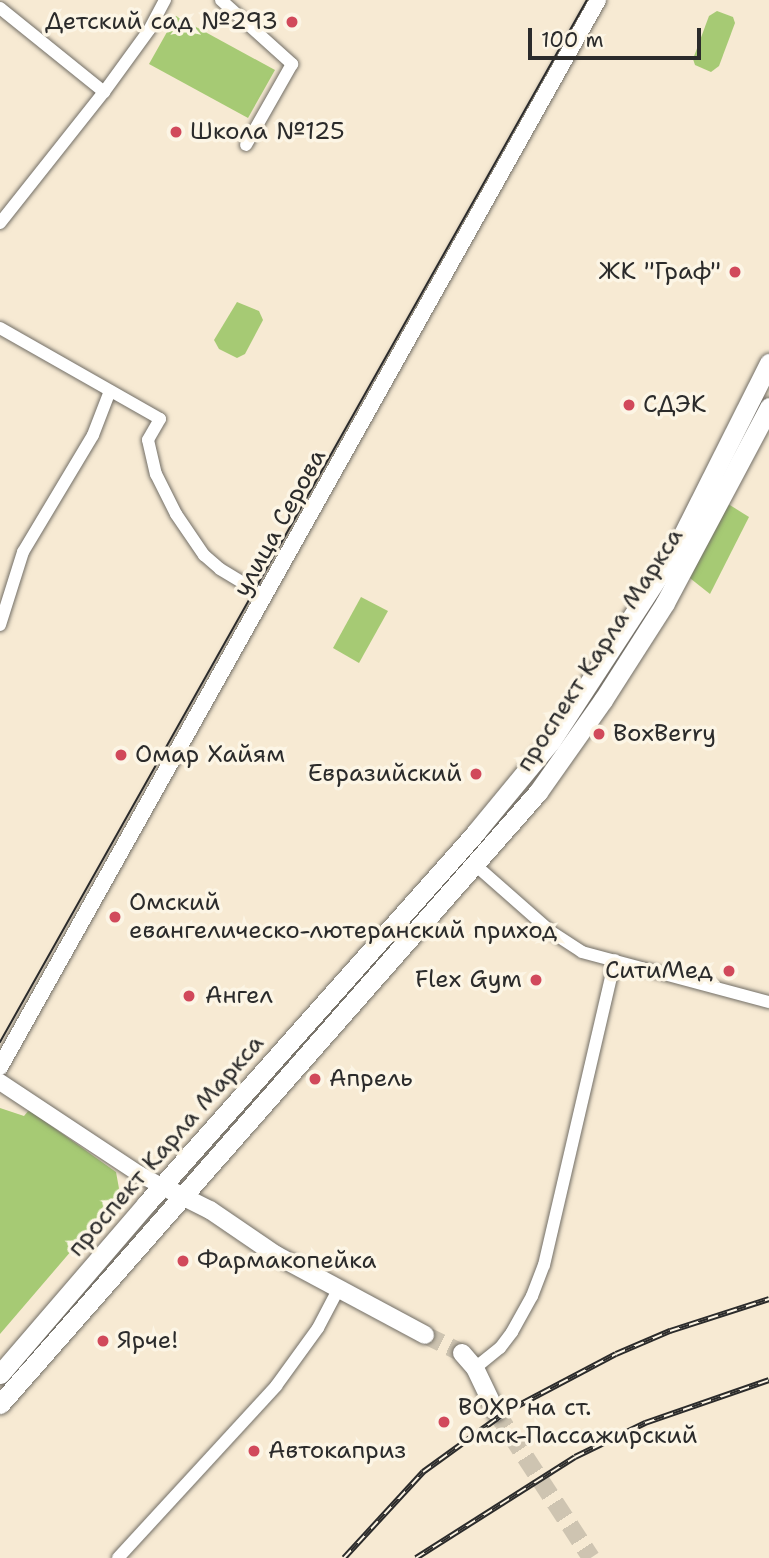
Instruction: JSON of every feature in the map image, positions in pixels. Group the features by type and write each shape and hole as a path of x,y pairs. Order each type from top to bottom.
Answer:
{"main road":[{"name":"проспект Карла Маркса","path":"0,1374 162,1186 476,832 551,741 673,554 769,363"},
{"name":"проспект Карла Маркса","path":"0,1404 538,792 610,689 688,563 769,407"},
{"path":"162,1186 209,1210 276,1255 425,1335"},
{"path":"462,1353 475,1368 496,1412"}],"street":[{"path":"0,223 104,92 149,30 165,0"},
{"path":"221,0 292,64 246,145"},
{"name":"улица Серова","path":"0,1067 598,0"},
{"path":"0,8 104,92"},
{"path":"0,328 160,419 148,440 156,474 176,514 204,555 220,569 265,596"},
{"path":"0,625 11,580 23,552 93,435 110,391"},
{"path":"473,863 569,945 615,961 769,1002"},
{"path":"475,1368 500,1348 512,1332 532,1296 544,1265 615,961"},
{"path":"0,1082 139,1174 162,1186"},
{"path":"118,1558 276,1386 318,1328 339,1288"}],"green space":[{"path":"717,11 733,17 735,23 719,66 711,72 695,65 693,59 709,16"},
{"path":"176,16 275,70 248,118 149,64"},
{"path":"237,302 259,311 263,320 245,354 237,358 219,349 214,340"},
{"path":"725,502 749,517 710,594 686,575"},
{"path":"361,597 388,611 359,663 333,648"},
{"path":"0,1108 24,1116 29,1110 116,1172 120,1194 0,1334"}],"tunnel":[{"path":"425,1335 462,1353"},
{"path":"496,1412 591,1558"}],"tram line":[{"path":"0,1042 587,0"}],"railway":[{"path":"344,1558 423,1472 506,1412 616,1354 670,1331 769,1299"},
{"path":"416,1558 575,1457 645,1423 769,1380"}],"place":[{"name":"Детский сад №293","path":"292,22"},
{"name":"Школа №125","path":"176,132"},
{"name":"ЖК \"Граф\"","path":"735,272"},
{"name":"СДЭК","path":"629,405"},
{"name":"BoxBerry","path":"599,734"},
{"name":"Омар Хайям","path":"121,755"},
{"name":"Евразийский","path":"476,774"},
{"name":"Омский евангелическо-лютеранский приход","path":"115,917"},
{"name":"СитиМед","path":"729,971"},
{"name":"Flex Gym","path":"536,980"},
{"name":"Ангел","path":"189,996"},
{"name":"Апрель","path":"315,1079"},
{"name":"Фармакопейка","path":"183,1261"},
{"name":"Ярче!","path":"103,1341"},
{"name":"ВОХР на ст. Омск-Пассажирский","path":"444,1422"},
{"name":"Автокаприз","path":"254,1451"}]}
